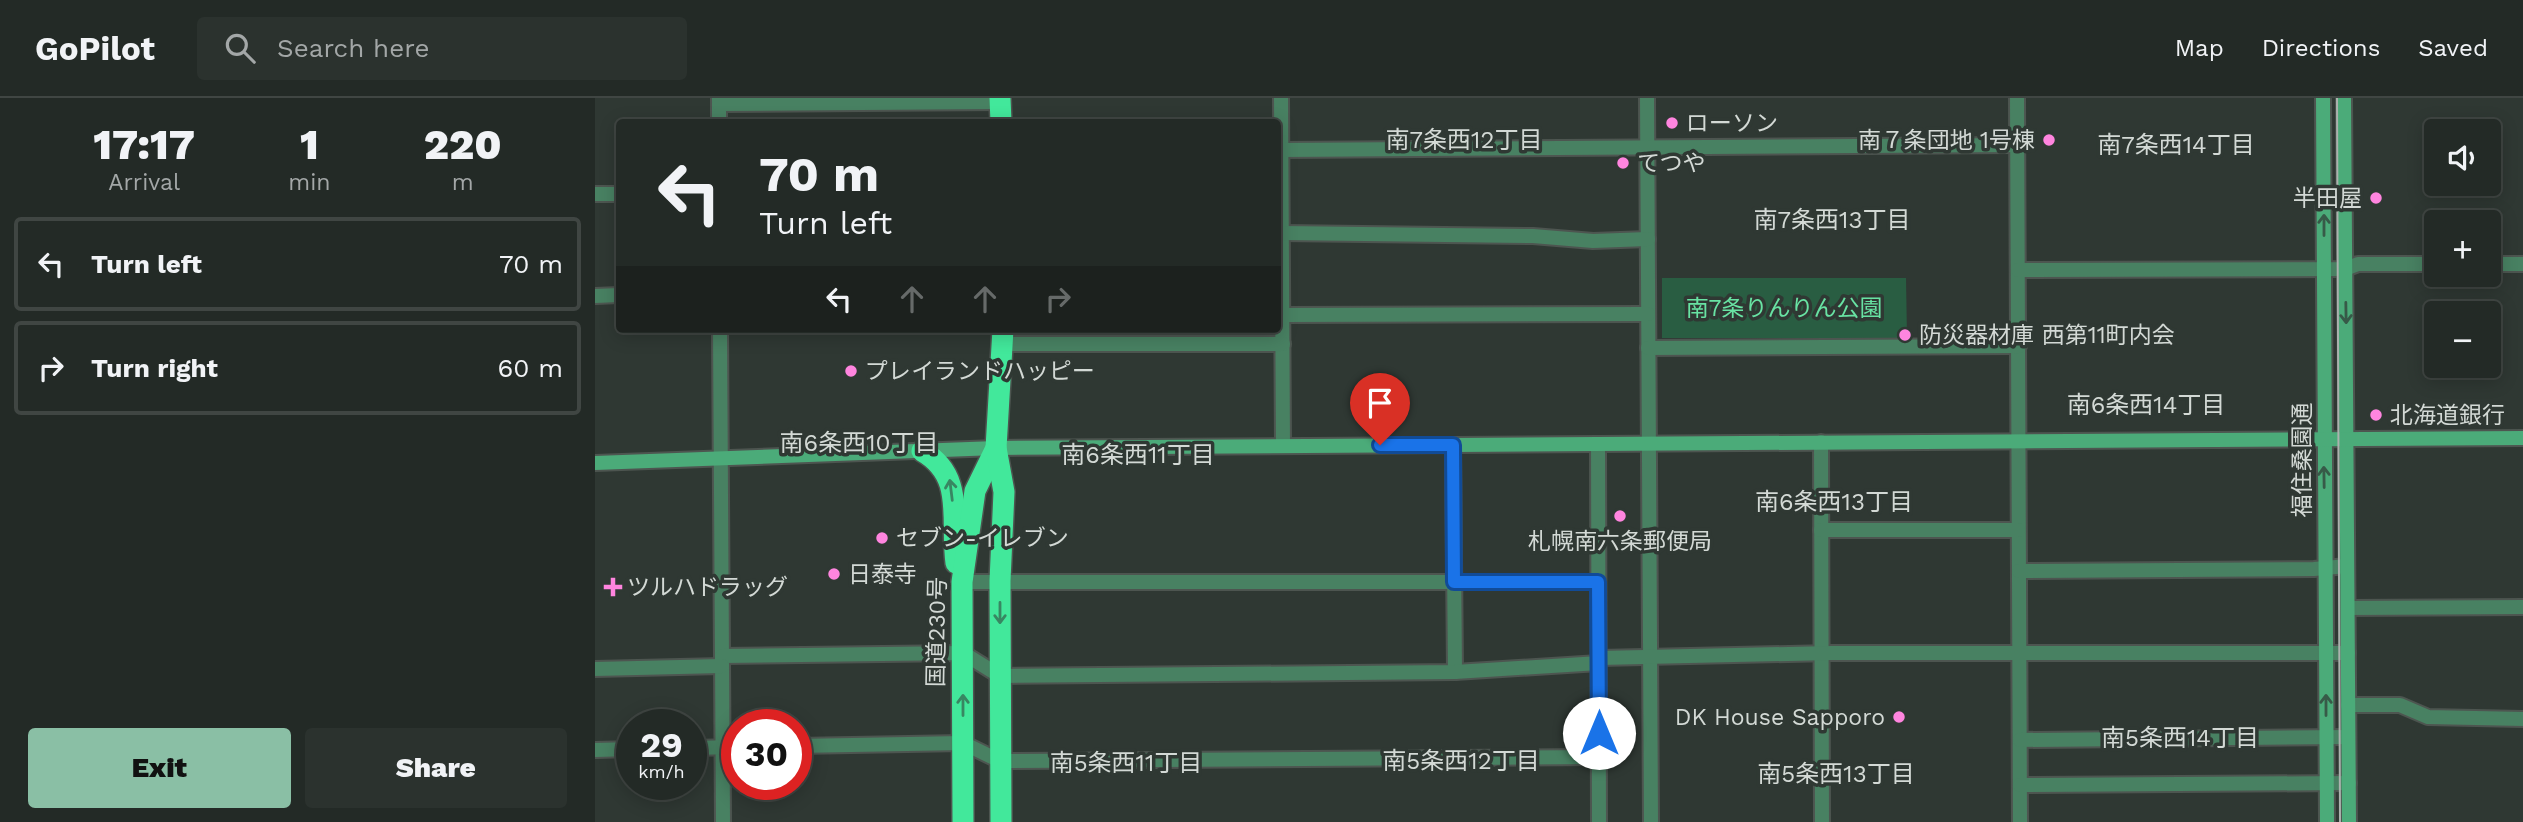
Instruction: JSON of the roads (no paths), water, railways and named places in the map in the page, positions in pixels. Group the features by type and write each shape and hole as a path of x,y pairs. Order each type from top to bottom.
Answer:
{"highway":[{"name":"国道230号","path":"1002,822 1000,581 1005,492 996,448 1003,336"},
{"name":"国道230号","path":"963,822 962,582 975,491 996,448"},
{"path":"922,450 939,460 949,474 956,562 962,582"}],"street":[{"path":"1280,98 1280,119"},
{"path":"1647,98 1651,822"},
{"path":"2017,98 2020,822"},
{"name":"福住桑園通","path":"2323,98 2327,822"},
{"name":"福住桑園通","path":"2344,98 2349,439 2349,822"},
{"path":"719,119 719,101 1000,108"},
{"path":"1281,256 1281,150 2017,145"},
{"path":"595,194 616,194"},
{"path":"1282,233 1533,236 1593,241 1648,239"},
{"path":"2018,270 2345,270 2358,264 2424,264"},
{"path":"2501,264 2523,264"},
{"path":"1281,292 1283,446"},
{"path":"595,296 616,295"},
{"path":"1283,315 1648,314"},
{"path":"720,333 722,661 726,709"},
{"path":"1003,336 1283,344"},
{"path":"1649,348 2019,346"},
{"path":"595,463 996,448 2523,438"},
{"path":"1821,442 1822,822"},
{"path":"1598,444 1599,822"},
{"path":"1453,445 1455,672"},
{"path":"1821,530 2018,530"},
{"path":"2019,571 2314,569 2347,566"},
{"path":"962,582 1598,582"},
{"path":"2348,608 2523,607"},
{"path":"595,669 722,661 963,653 1000,676 1455,672 1650,656 1822,653 2348,653"},
{"path":"2348,705 2400,705 2428,717 2523,719"},
{"path":"2020,740 2348,737"},
{"path":"812,746 963,743 1000,761 1599,757"},
{"path":"595,750 616,749"},
{"path":"2020,785 2349,783"},
{"path":"723,822 725,800"}],"tram line":[{"path":"2337,98 2340,822"}],"place":[{"name":"ローソン","path":"1672,123"},
{"name":"南７条団地 1号棟","path":"2049,140"},
{"name":"てつや","path":"1623,163"},
{"name":"半田屋","path":"2376,198"},
{"name":"防災器材庫 西第11町内会","path":"1905,335"},
{"name":"プレイランドハッピー","path":"851,371"},
{"name":"北海道銀行","path":"2376,415"},
{"name":"札幌南六条郵便局","path":"1620,516"},
{"name":"セブン-イレブン","path":"882,538"},
{"name":"日泰寺","path":"834,574"},
{"name":"ツルハドラッグ","path":"613,587"},
{"name":"DK House Sapporo","path":"1899,717"}],"district":[{"name":"南7条西12丁目","path":"1464,140"},
{"name":"南7条西14丁目","path":"2176,145"},
{"name":"南7条西13丁目","path":"1832,220"},
{"name":"南6条西14丁目","path":"2146,405"},
{"name":"南6条西10丁目","path":"859,443"},
{"name":"南6条西11丁目","path":"1138,455"},
{"name":"南6条西13丁目","path":"1834,502"},
{"name":"南5条西14丁目","path":"2180,738"},
{"name":"南5条西12丁目","path":"1461,761"},
{"name":"南5条西11丁目","path":"1126,763"},
{"name":"南5条西13丁目","path":"1836,774"}],"park label":[{"name":"南7条りんりん公園","path":"1784,308"}]}
